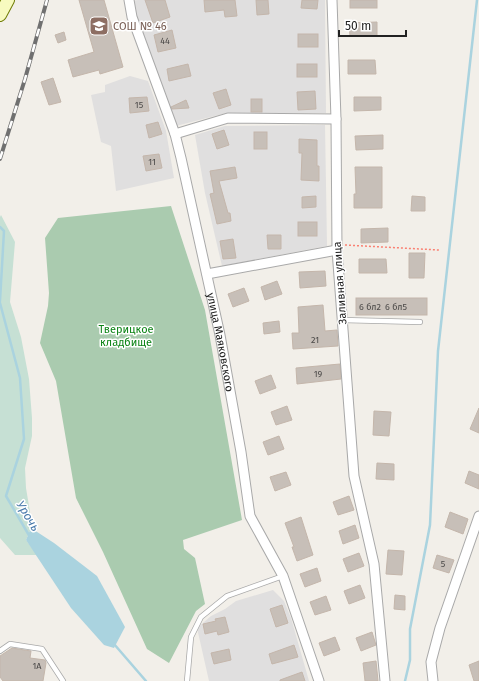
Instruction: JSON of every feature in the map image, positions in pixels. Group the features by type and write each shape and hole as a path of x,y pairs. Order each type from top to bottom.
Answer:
{"main road":[{"path":"0,15 8,0"}],"street":[{"name":"улица Маяковского","path":"129,0 132,17 175,134 222,343 241,452 250,516 283,576 319,681"},
{"name":"Заливная улица","path":"332,0 336,119 337,247 354,476 374,564 385,681"},
{"path":"175,134 228,118 336,119"},
{"path":"207,274 337,247"},
{"path":"433,681 432,662 440,628 479,516"}],"lane":[{"path":"342,320 420,322"},
{"path":"187,681 191,637 201,617 227,596 283,576"},
{"path":"0,650 10,644 42,649 63,681"}],"path":[{"path":"337,247 439,250"}],"shaded area":[{"path":"325,0 326,113 226,113 176,126 131,1"},
{"path":"130,76 148,81 166,131 174,178 116,191 111,146 101,142 91,95 105,92 105,85"},
{"path":"325,125 327,246 222,266 205,193 195,135 225,126"},
{"path":"273,590 284,601 291,618 309,681 209,681 197,628 211,616 225,609 236,601"}],"green space":[{"name":"Тверицкое кладбище","path":"171,206 205,310 242,520 183,540 184,549 195,558 205,604 196,611 169,663 147,649 103,552 76,498 56,381 40,343 48,306 49,293 45,238 58,218"},
{"path":"1,215 15,242 10,302 21,337 29,379 32,418 32,436 25,468 31,528 26,540 37,555 15,555 0,538"}],"water":[{"path":"31,528 54,543 97,576 125,627 114,648 104,645 71,608 26,540"}],"building":[{"name":"СОШ № 46","path":"79,0 104,0 123,67 100,74 99,70 73,77 68,60 94,52"},
{"path":"145,0 165,0 170,17 153,23"},
{"path":"204,0 235,0 237,16 225,17 224,10 205,12"},
{"path":"256,0 268,0 269,14 257,15"},
{"path":"302,0 318,0 317,9 301,8"},
{"path":"350,0 377,0 377,8 350,8"},
{"path":"377,22 377,36 350,36 349,23"},
{"path":"172,30 176,48 158,52 154,35"},
{"path":"64,32 66,40 58,43 55,35"},
{"path":"298,34 318,34 318,47 298,47"},
{"path":"348,60 375,60 376,74 348,74"},
{"path":"188,64 191,76 169,81 167,69"},
{"path":"297,64 317,64 317,77 297,77"},
{"path":"53,78 61,102 49,105 41,82"},
{"path":"226,89 231,105 219,109 213,93"},
{"path":"315,91 316,109 298,110 297,92"},
{"path":"147,97 149,111 130,113 129,98"},
{"path":"354,97 381,97 381,110 354,111"},
{"path":"251,99 262,99 262,112 251,112"},
{"path":"186,100 189,108 172,109 171,107"},
{"path":"158,122 162,134 149,138 146,125"},
{"path":"224,130 229,145 217,149 212,134"},
{"path":"254,132 267,132 267,149 254,149"},
{"path":"383,135 383,149 356,150 355,136"},
{"path":"299,139 317,140 317,166 319,166 319,181 301,180 302,153 299,153"},
{"path":"159,154 162,168 146,171 143,156"},
{"path":"235,167 237,178 219,181 228,213 230,213 231,221 217,224 210,194 214,193 210,171"},
{"path":"355,167 382,167 382,208 354,208 354,194 356,194"},
{"path":"316,196 316,207 302,208 302,197"},
{"path":"412,196 425,197 425,211 411,211"},
{"path":"298,222 317,222 317,236 298,236"},
{"path":"388,228 388,242 361,243 361,229"},
{"path":"267,235 281,235 281,249 268,249"},
{"path":"233,239 236,258 223,259 220,241"},
{"path":"409,253 425,253 424,278 409,278"},
{"path":"359,259 386,259 387,273 359,273"},
{"path":"325,271 326,286 300,288 299,272"},
{"path":"277,281 282,294 265,300 261,287"},
{"path":"244,288 249,301 233,307 228,294"},
{"path":"356,298 427,298 427,315 356,315"},
{"path":"323,305 325,331 337,330 338,346 293,349 292,333 299,333 298,307"},
{"path":"279,321 280,332 264,334 263,323"},
{"path":"340,364 341,379 297,384 296,368"},
{"path":"271,375 276,388 260,394 255,381"},
{"path":"287,406 292,420 276,425 271,412"},
{"path":"479,408 479,433 470,429"},
{"path":"374,411 391,412 389,436 373,435"},
{"path":"279,436 284,449 268,455 263,442"},
{"path":"377,463 394,464 394,480 376,479"},
{"path":"469,471 479,475 479,489 465,483"},
{"path":"286,472 291,485 275,491 270,477"},
{"path":"349,496 354,510 338,515 333,502"},
{"path":"450,512 468,519 463,534 445,527"},
{"path":"301,517 313,555 297,561 292,547 294,547 285,523"},
{"path":"355,525 359,538 343,544 339,531"},
{"path":"388,550 404,551 402,575 386,574"},
{"path":"359,553 364,566 348,572 343,559"},
{"path":"437,555 454,560 449,573 433,568"},
{"path":"317,568 321,581 305,587 300,574"},
{"path":"360,585 365,598 349,604 344,591"},
{"path":"395,595 405,596 405,610 394,609"},
{"path":"326,596 331,610 315,615 310,602"},
{"path":"282,605 288,623 276,627 270,609"},
{"path":"225,617 229,632 218,635 217,631 205,634 203,624"},
{"path":"372,632 376,645 361,651 356,638"},
{"path":"335,637 340,650 324,656 319,643"},
{"path":"294,645 298,657 272,664 269,654"},
{"path":"12,648 31,651 30,658 45,660 46,663 43,681 3,681 0,677 0,656"},
{"path":"229,649 231,660 214,664 211,653"},
{"path":"376,661 378,681 365,681 363,663"},
{"path":"479,661 479,681 474,681 469,665"},
{"path":"302,672 305,681 280,681 280,680"}],"waterway":[{"path":"405,681 410,660 410,629 430,525 438,351 477,0"},
{"name":"Урочь","path":"0,227 4,231 0,301"},
{"name":"Урочь","path":"0,303 20,378 24,439 6,496 30,537"},
{"name":"Урочь","path":"114,644 146,681"}],"railway":[{"path":"0,159 25,79 47,0"}],"place":[{"name":"СОШ № 46","path":"99,26"}]}
